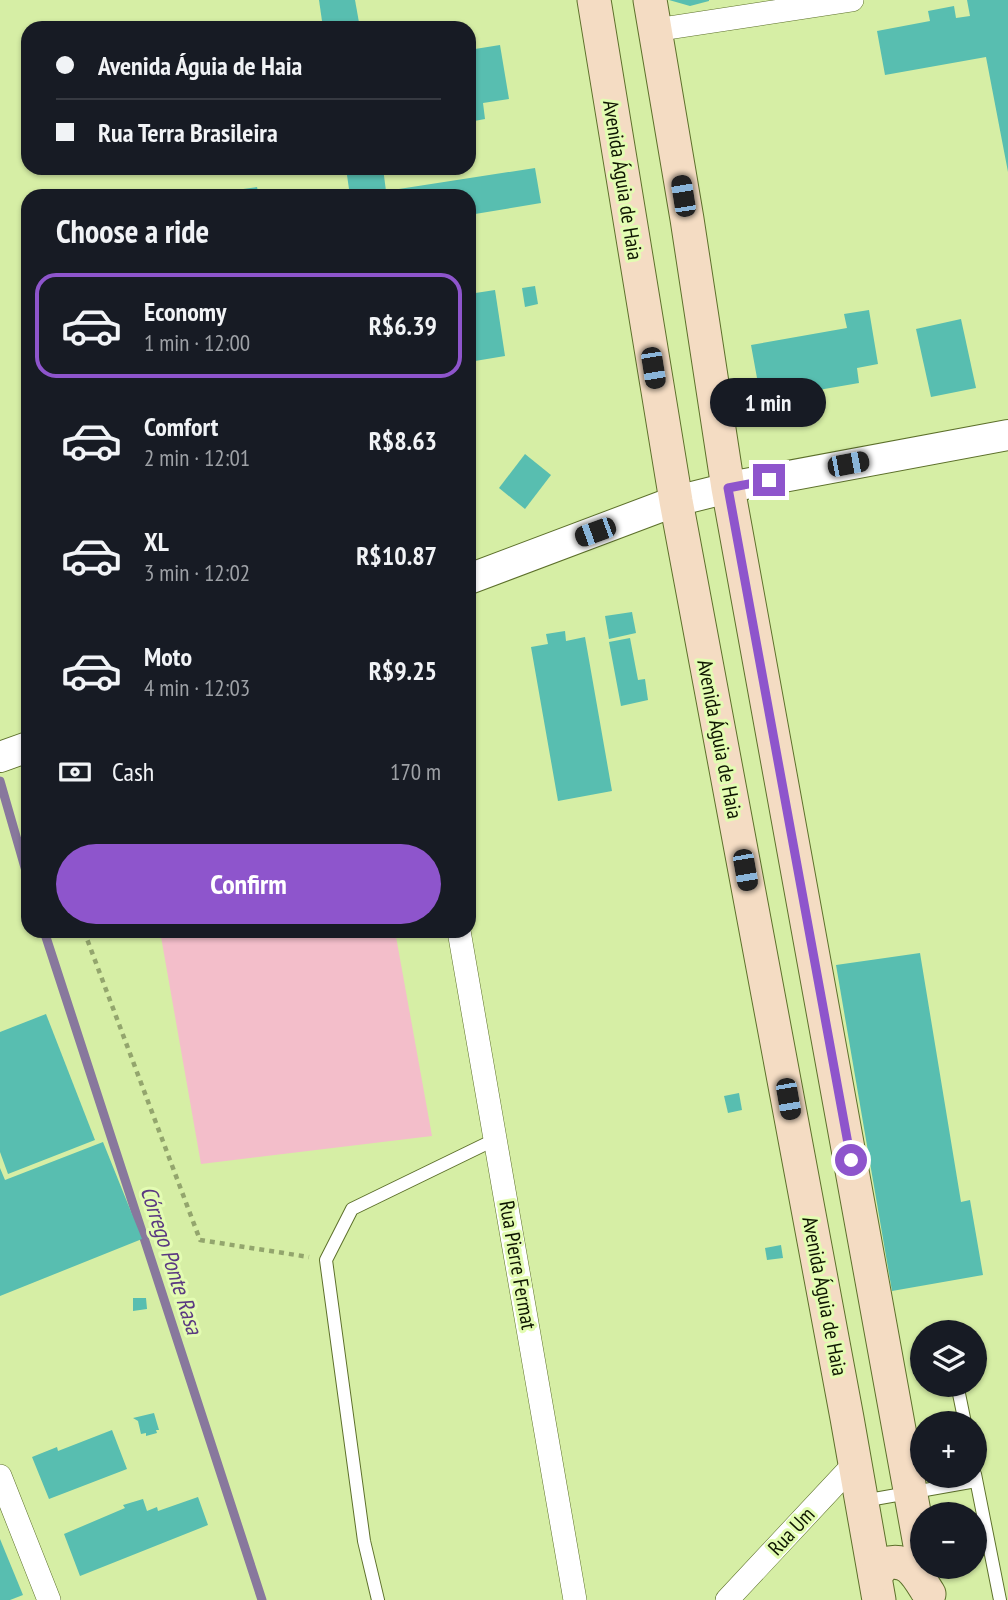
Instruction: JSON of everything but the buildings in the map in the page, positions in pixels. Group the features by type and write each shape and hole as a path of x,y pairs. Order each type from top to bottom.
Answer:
{"main road":[{"name":"Avenida Águia de Haia","path":"594,0 676,501 877,1587"},
{"path":"653,15 728,488 913,1502"},
{"path":"877,1587 885,1564 902,1562 928,1587"}],"street":[{"path":"653,15 852,0"},
{"path":"476,576 676,501 728,488 1008,435"},
{"path":"0,757 21,750"},
{"name":"Rua Pierre Fermat","path":"461,938 576,1600"},
{"name":"Rua Um","path":"727,1600 855,1463"},
{"path":"0,1476 49,1600"}],"lane":[{"path":"378,1600 364,1541 326,1260 352,1209 496,1139"},
{"path":"862,1501 932,1488"},
{"path":"977,1488 1000,1600"}],"path":[{"path":"87,938 200,1240 326,1260"}],"shaded area":[{"path":"161,938 396,938 432,1136 201,1164"}],"waterway":[{"name":"Córrego Ponte Rasa","path":"0,781 21,854"},
{"name":"Córrego Ponte Rasa","path":"46,938 262,1600"}],"route":[{"path":"769,480 728,488 851,1160"}]}
